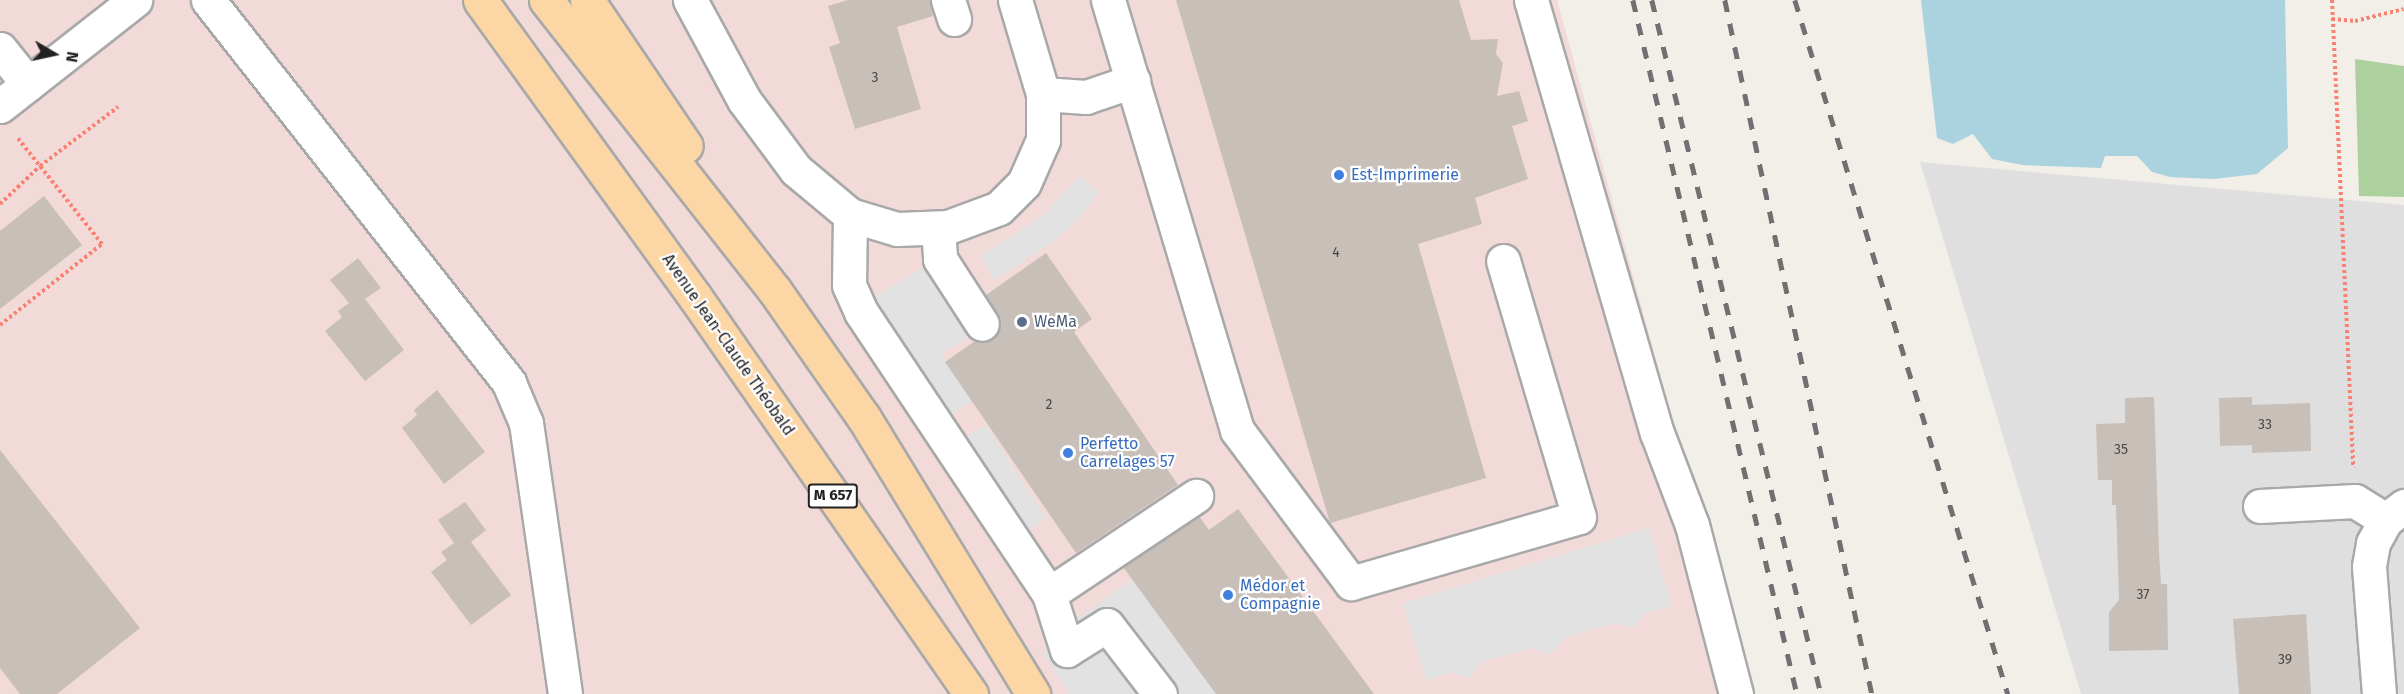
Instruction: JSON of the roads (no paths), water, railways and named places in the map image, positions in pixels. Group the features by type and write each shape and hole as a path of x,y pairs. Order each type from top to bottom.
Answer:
{"main road":[{"name":"Avenue Jean-Claude Théobald","path":"480,0 695,297 971,694"},
{"path":"546,0 775,291 864,418 1033,694"},
{"path":"587,0 698,164 775,291"}],"street":[{"path":"7,119 28,84 135,0"},
{"path":"208,0 509,383 526,423 565,694"},
{"path":"690,0 744,100 796,170 850,215 897,229 938,228 999,208 1024,183 1043,140 1043,94 1015,0"},
{"path":"1108,0 1237,430 1351,583 1579,517 1503,261"},
{"path":"1531,0 1657,433 1692,525 1736,694"},
{"path":"0,49 28,84"},
{"path":"1043,94 1086,97 1133,81"},
{"path":"850,215 849,285 861,312 1049,594 1067,650 1107,625 1160,694"},
{"path":"938,228 940,259 982,324"},
{"path":"1049,594 1196,496"},
{"path":"2260,506 2355,501 2395,513 2373,543 2369,566 2379,694"}],"water":[{"path":"1921,0 2285,0 2288,148 2257,174 2214,179 2170,177 2152,172 2137,156 2105,156 2101,168 2022,165 1992,159 1973,134 1953,144 1937,138"}],"railway":[{"path":"1633,0 1797,694"},
{"path":"1652,0 1821,694"},
{"path":"1725,0 1872,694"},
{"path":"1795,0 2008,694"}],"place":[{"name":"Est-Imprimerie","path":"1339,175"},
{"name":"WeMa","path":"1022,322"},
{"name":"Perfetto Carrelages 57","path":"1068,453"},
{"name":"Médor et Compagnie","path":"1228,595"}]}
